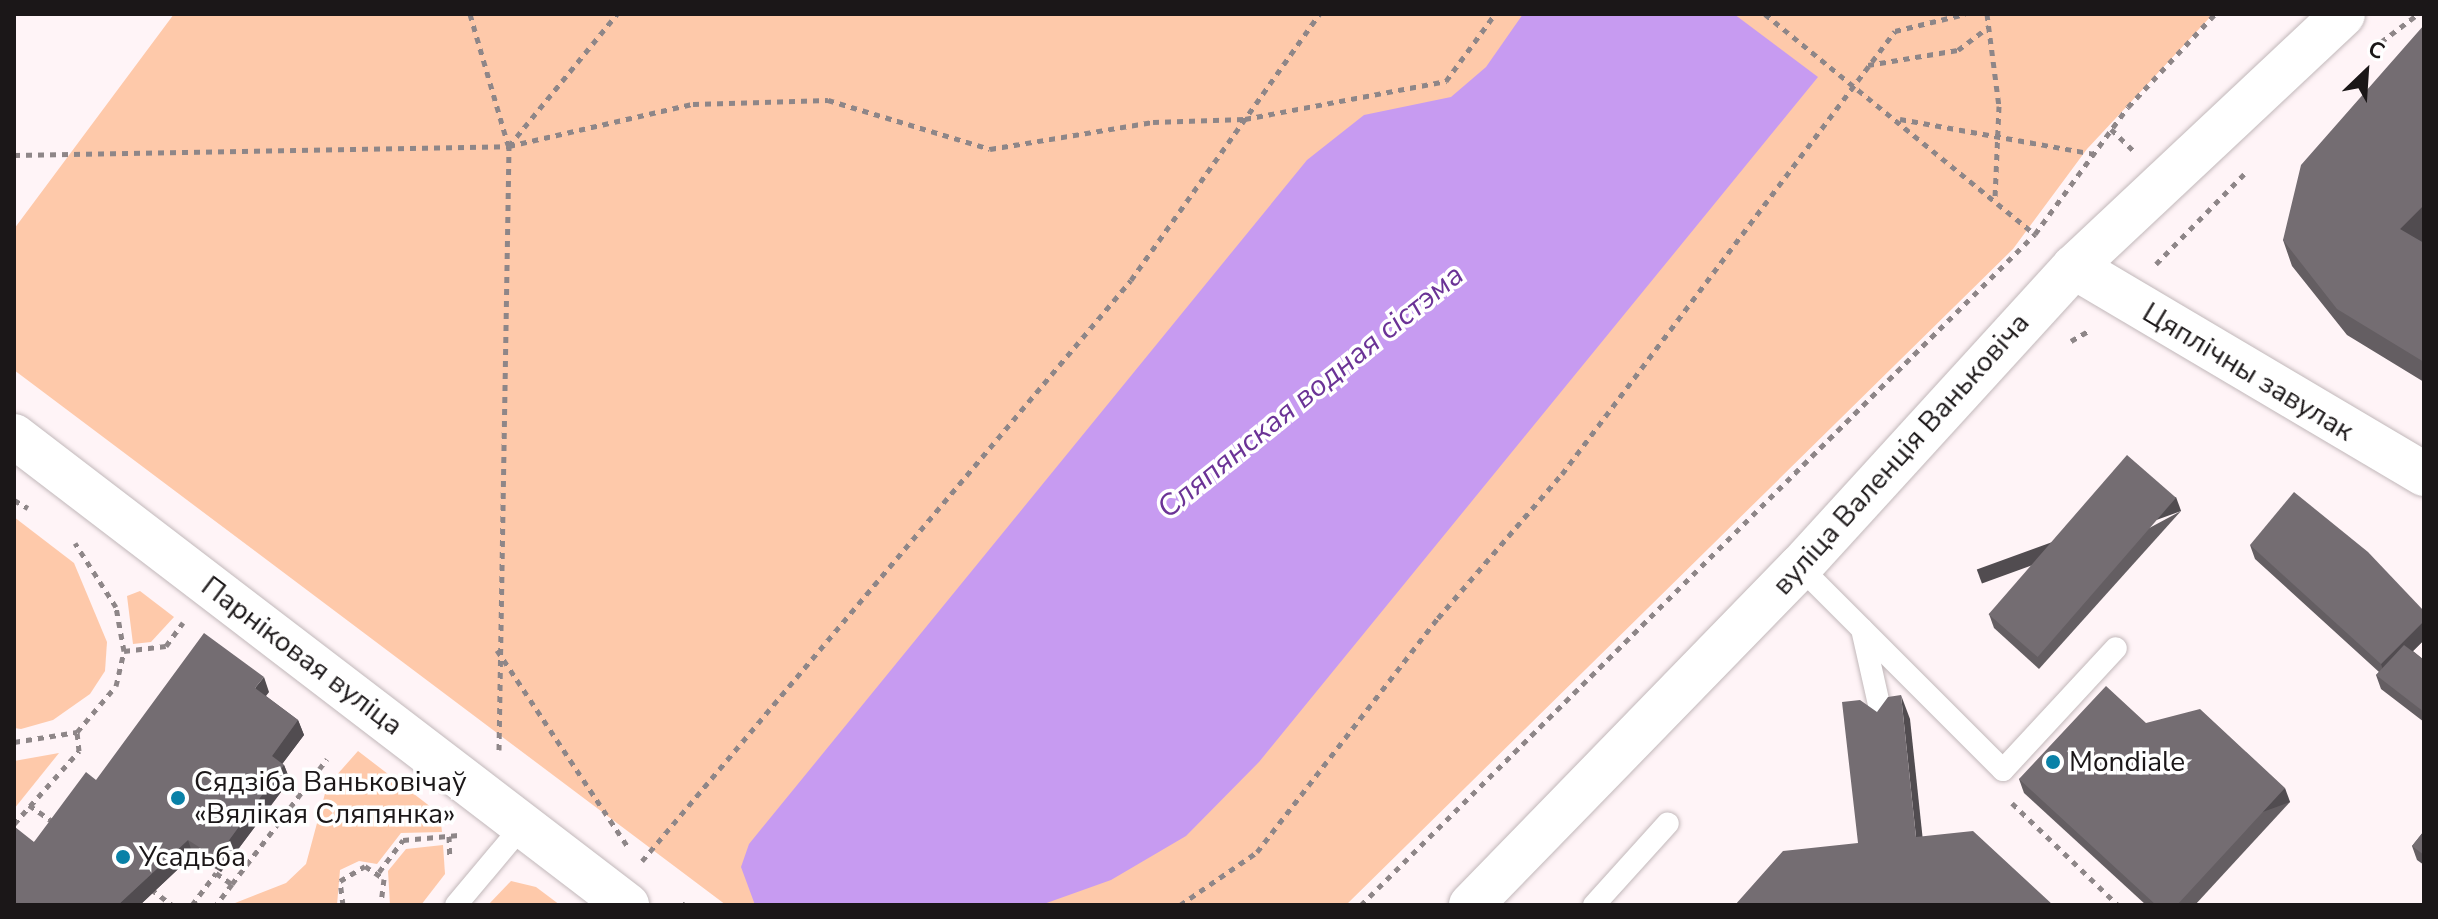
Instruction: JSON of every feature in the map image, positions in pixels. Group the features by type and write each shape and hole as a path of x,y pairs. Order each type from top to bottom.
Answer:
{"street":[{"name":"вуліца Валенція Ваньковіча","path":"1471,905 1800,567 2074,267 2343,14"},
{"name":"Цяплічны завулак","path":"2074,267 2424,474"},
{"name":"Парніковая вуліца","path":"14,436 627,905"}],"lane":[{"path":"1800,567 2003,770 2116,648"},
{"path":"1862,627 1883,722"},
{"path":"1594,905 1668,823"},
{"path":"456,905 524,824"}],"path":[{"path":"470,14 509,146 497,650 499,758"},
{"path":"509,146 617,14"},
{"path":"497,650 639,864 1000,445 1131,280 1319,14"},
{"path":"14,155 509,146 693,104 828,100 990,149 1153,122 1245,119 1446,81 1495,14"},
{"path":"1765,14 1899,119 2035,234"},
{"path":"1180,905 1257,852 1438,618 1572,462 1773,202 1852,83 1895,31 1965,14"},
{"path":"1987,14 1998,135 1995,198"},
{"path":"1361,905 2035,234 2094,154 2215,14"},
{"path":"1867,65 1958,50 1989,27"},
{"path":"1899,119 2094,154"},
{"path":"14,500 35,512"},
{"path":"14,742 77,732 116,686 124,651 107,584 62,532"},
{"path":"124,651 166,646 192,611"},
{"path":"14,824 79,751 77,732"},
{"path":"216,905 327,759"},
{"path":"29,805 68,833"},
{"path":"2028,818 2118,905"},
{"path":"379,872 403,840 465,834"},
{"path":"343,905 338,888 344,874 365,866 379,872 387,887 381,905"},
{"path":"192,905 216,873 232,884"},
{"path":"143,885 172,905"}],"shaded area":[{"path":"174,14 2213,14 2087,149 2013,249 1346,905 726,905 14,370 14,229"},
{"path":"14,517 74,563 107,642 105,671 90,694 53,720 21,729 14,728"},
{"path":"140,591 174,617 151,642 133,644 127,596"},
{"path":"358,751 440,814 442,832 401,833 377,864 359,861 340,870 337,905 230,905 286,883 306,864 327,786"},
{"path":"59,753 14,809 14,761"},
{"path":"443,845 445,874 421,905 390,905 388,871 406,849"},
{"path":"511,881 536,887 560,905 488,905"}],"water":[{"name":"Сляпянская водная сістэма","path":"1523,14 1734,14 1818,77 1259,762 1186,836 1111,880 1041,905 755,905 741,867 749,844 1307,160 1364,115 1451,97 1486,67"}],"building":[{"path":"2424,25 2424,205 2400,229 2424,243 2424,362 2337,309 2283,240 2301,165"},
{"path":"2127,455 2176,498 2038,657 1989,614"},
{"path":"2294,492 2368,552 2424,611 2424,621 2381,664 2250,545"},
{"path":"204,633 264,677 255,688 298,720 272,756 284,765 216,858 188,840 118,905 14,905 15,827 34,842 86,772 96,780"},
{"path":"2404,645 2424,660 2424,712 2376,675"},
{"path":"2106,686 2146,723 2200,709 2285,788 2177,905 2156,905 2019,779"},
{"path":"1901,695 1916,837 1973,831 2053,905 1735,905 1783,851 1858,843 1842,702 1860,700 1877,712 1888,697"},
{"path":"2424,831 2424,855 2412,846"}],"place":[{"name":"Mondiale","path":"2053,762"},
{"name":"Сядзіба Ваньковічаў «Вялікая Сляпянка»","path":"178,798"},
{"name":"Усадьба","path":"123,857"}]}
